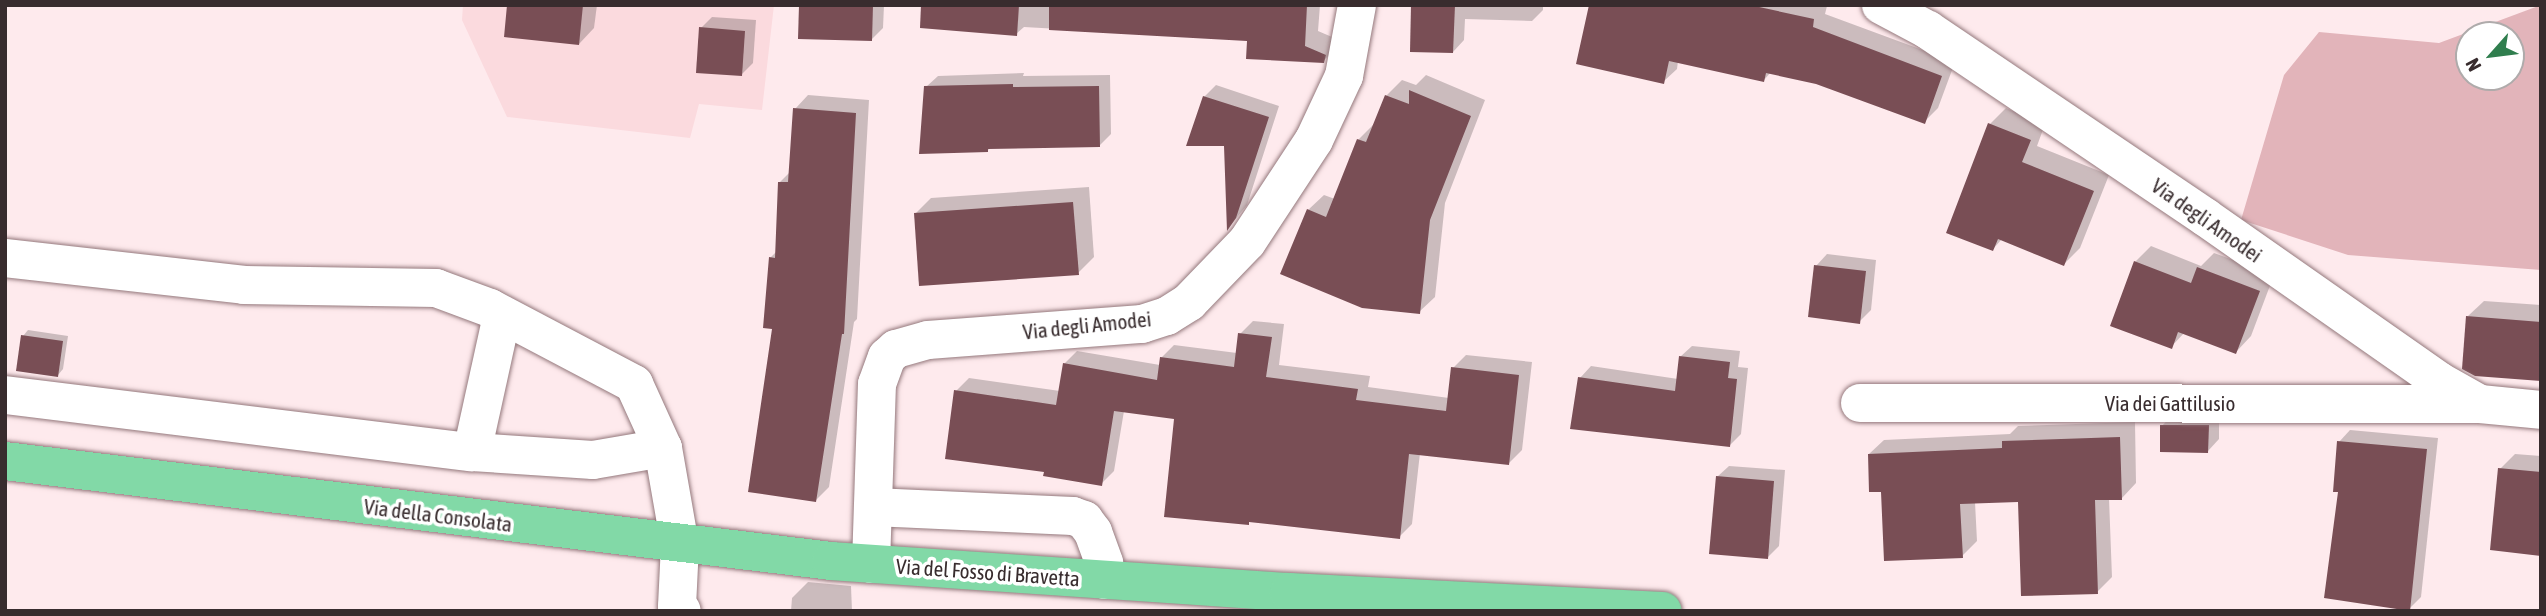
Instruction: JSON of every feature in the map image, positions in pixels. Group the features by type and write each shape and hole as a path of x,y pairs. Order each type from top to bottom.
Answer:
{"main road":[{"name":"Via della Consolata","path":"7,465 680,545 871,564"},
{"name":"Via del Fosso di Bravetta","path":"871,564 1105,580 1289,602 1663,611"}],"street":[{"name":"Via degli Amodei","path":"871,564 877,384 887,357 896,349 928,340 1142,324 1167,316 1189,302 1247,242 1314,140 1344,76 1357,5"},
{"name":"Via degli Amodei","path":"1881,5 1928,30 2204,217 2379,342 2480,404 2541,410"},
{"path":"5,258 244,285 436,289 502,314 634,384 663,448 680,545 677,607 681,611"},
{"path":"472,452 502,314"},
{"path":"5,395 472,452 593,460 663,448"},
{"name":"Via dei Gattilusio","path":"1860,403 2480,404"},
{"name":"Via del Fosso di Bravetta","path":"873,507 1073,516 1084,520 1093,532 1104,563 1105,580"}],"shaded area":[{"path":"463,5 774,5 762,110 699,104 690,138 507,117 462,20"},
{"path":"2541,5 2541,270 2348,255 2241,220 2284,75 2319,32 2439,43 2455,37 2455,91 2525,91 2525,21 2498,21"}],"building":[{"path":"507,5 583,5 579,45 504,37"},
{"path":"799,5 873,5 872,41 798,39"},
{"path":"921,5 1019,5 1017,36 920,28"},
{"path":"1049,5 1307,5 1305,46 1326,55 1324,63 1246,59 1247,41 1049,30"},
{"path":"1411,5 1455,5 1453,53 1410,52"},
{"path":"1589,5 1750,5 1814,19 1813,27 1942,76 1925,124 1816,84 1766,73 1764,82 1669,61 1664,84 1576,64"},
{"path":"699,27 745,31 742,76 696,73"},
{"path":"1013,84 1013,87 1099,86 1100,147 988,149 988,152 919,154 924,86"},
{"path":"1409,90 1471,116 1430,220 1420,314 1362,308 1280,274 1307,209 1326,217 1357,139 1366,142 1385,95 1409,104"},
{"path":"1203,96 1269,117 1236,218 1227,231 1224,146 1186,146"},
{"path":"793,108 856,113 844,334 816,502 748,492 772,329 763,328 769,257 775,258 778,182 788,182"},
{"path":"1988,123 2031,140 2022,162 2094,191 2064,266 1998,239 1993,251 1946,233"},
{"path":"1073,202 1079,275 919,286 914,213"},
{"path":"2134,261 2191,283 2197,267 2260,291 2236,354 2178,332 2172,349 2110,326"},
{"path":"1814,265 1866,271 1860,324 1808,317"},
{"path":"2466,316 2541,322 2541,381 2475,376 2462,369"},
{"path":"1238,333 1272,337 1266,377 1358,389 1356,400 1446,411 1451,367 1519,375 1509,465 1409,454 1400,539 1249,522 1249,525 1164,517 1174,419 1114,411 1102,486 1043,476 1044,472 945,459 954,390 1056,405 1063,363 1157,380 1160,357 1234,367"},
{"path":"21,335 63,341 58,377 16,371"},
{"path":"1679,356 1730,362 1728,378 1737,379 1730,447 1570,429 1578,377 1675,391"},
{"path":"2160,425 2209,425 2208,453 2160,452"},
{"path":"2120,437 2122,500 2095,500 2098,594 2021,596 2018,502 1960,504 1963,558 1884,561 1881,492 1869,492 1868,454 2002,448 2002,441"},
{"path":"2337,441 2427,449 2410,611 2324,598 2338,492 2333,492"},
{"path":"2498,468 2541,472 2541,556 2490,550"},
{"path":"1716,476 1774,481 1768,559 1709,554"}]}
